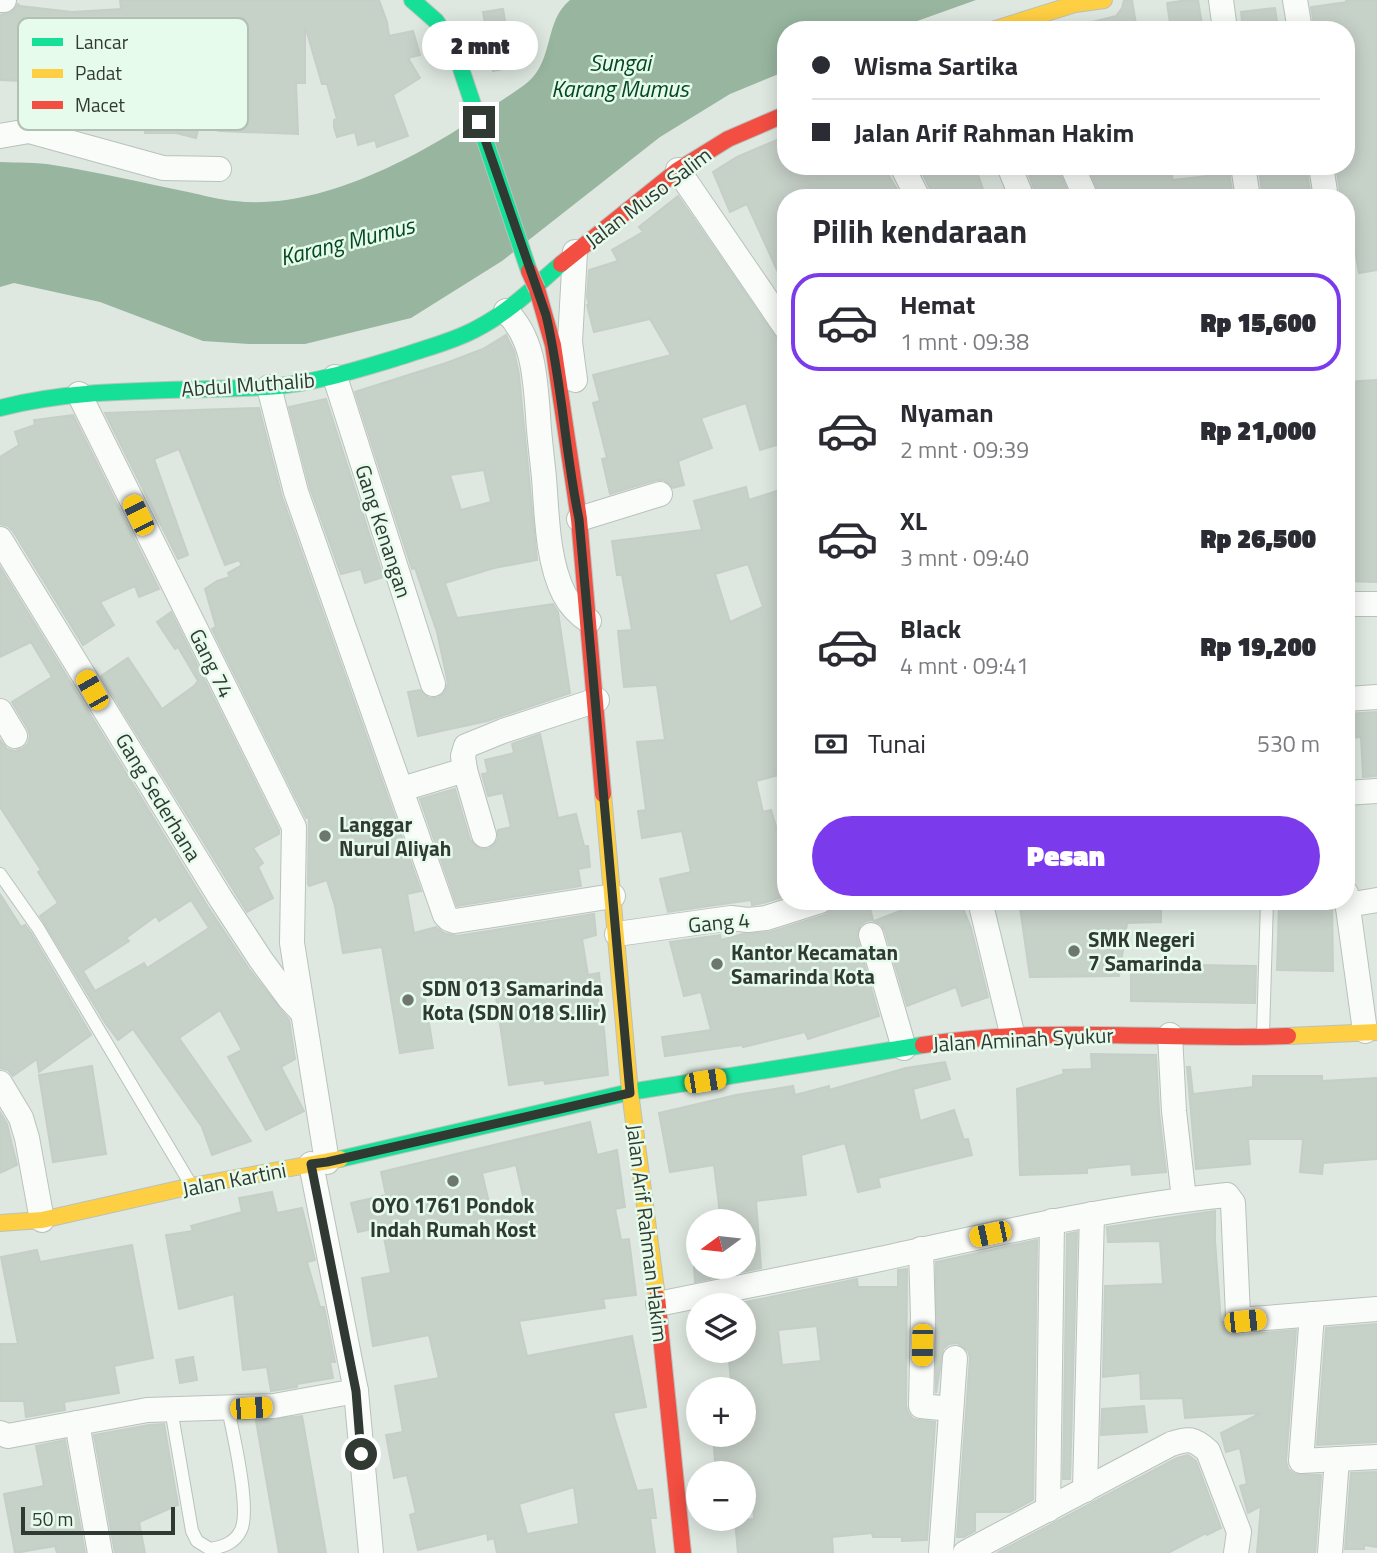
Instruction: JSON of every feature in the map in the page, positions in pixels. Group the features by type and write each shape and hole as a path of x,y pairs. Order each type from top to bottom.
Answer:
{"street":[{"path":"1026,21 1075,5 1104,0"},
{"path":"1221,0 1224,21"},
{"path":"1296,0 1299,21"},
{"name":"Jalan Arif Rahman Hakim","path":"425,2 454,48 546,315 554,347 577,508 597,700 630,1093 658,1304 683,1553"},
{"name":"Jalan Muso Salim","path":"515,305 575,252 678,170 728,139 777,118"},
{"path":"0,136 29,131 163,168 219,169"},
{"path":"678,170 777,296"},
{"path":"575,252 570,342 586,477 577,508 660,494"},
{"path":"515,305 534,369 548,528 556,568 564,593 577,613 589,621"},
{"name":"Abdul Muthalib","path":"0,408 27,401 79,394 269,387 335,377 475,330 515,305"},
{"name":"Gang Kenangan","path":"335,377 433,684"},
{"path":"269,387 296,492 445,915 455,921 613,896"},
{"name":"Gang 74","path":"79,394 294,827 292,943 304,1017"},
{"name":"Gang Sederhana","path":"0,539 208,879 261,960 304,1017"},
{"path":"1355,604 1377,604"},
{"path":"1355,698 1377,697"},
{"path":"484,835 465,771 463,756 466,746 597,700"},
{"path":"0,711 15,736"},
{"path":"402,789 465,771"},
{"path":"1355,792 1377,791"},
{"path":"1355,899 1377,900"},
{"name":"Gang 4","path":"617,934 731,918 766,918 791,910"},
{"path":"982,910 1013,1037"},
{"path":"1348,910 1371,1031"},
{"path":"871,936 904,1048"},
{"path":"304,1017 319,1163 356,1391 371,1553"},
{"name":"Jalan Aminah Syukur","path":"630,1093 973,1038 1072,1032 1263,1037 1371,1031"},
{"path":"1170,1035 1174,1111 1184,1199"},
{"path":"0,1083 21,1118 42,1220"},
{"name":"Jalan Kartini","path":"0,1223 42,1220 192,1186 319,1163 630,1093"},
{"path":"658,1304 1052,1221 1184,1199 1227,1195 1233,1203 1240,1320 1377,1309"},
{"path":"1084,1490 1092,1214"},
{"path":"1048,1510 1052,1221"},
{"path":"921,1249 921,1406 951,1409"},
{"path":"1312,1314 1301,1461 1377,1457"},
{"path":"941,1553 955,1358"},
{"path":"0,1433 8,1436 147,1410 274,1406 356,1391"},
{"path":"77,1423 100,1553"},
{"path":"965,1553 1171,1444 1188,1439 1208,1451 1239,1532 1236,1553"},
{"path":"1330,1553 1337,1459"}],"lane":[{"path":"0,874 38,928 192,1186"},
{"path":"1263,1037 1267,910"},
{"path":"171,1409 192,1531 197,1541 210,1549 225,1546 243,1527 243,1501 228,1409"}],"water":[{"name":"Sungai Karang Mumus","path":"570,0 976,0 917,21 777,21 777,75 730,94 660,137 502,261 411,318 305,344 203,341 100,302 14,283 0,287 0,162 53,165 235,201 267,202 335,189 432,145 528,82 542,63 556,19"}],"building":[{"path":"120,0 379,0 389,36 413,31 420,55 408,58 420,78 393,95 408,136 377,147 375,140 358,145 355,132 337,137 334,120 337,119 327,84 322,84 305,26 305,83 296,83 298,134 216,130 248,130 248,18 18,18 18,81 0,80 0,15 12,12 18,4 72,12 121,9"},
{"path":"1124,0 1132,0 1136,21 1096,21 1116,16"},
{"path":"1198,0 1202,21 1170,21 1167,3"},
{"path":"1346,0 1377,0 1377,270 1359,273 1355,250 1355,189 1340,189 1337,175 1355,175 1355,21 1313,21 1311,7 1347,2"},
{"path":"1275,8 1277,21 1242,21 1241,12"},
{"path":"503,9 513,67 493,71 483,12"},
{"path":"145,130 198,130 196,138 176,133 145,133"},
{"path":"777,140 777,175 888,175 897,189 777,189 777,270 747,204 730,212 713,172 737,157"},
{"path":"923,175 978,175 983,189 936,189 930,189"},
{"path":"1029,175 1061,175 1066,189 1034,189"},
{"path":"1092,175 1172,175 1173,180 1229,175 1232,189 1097,189"},
{"path":"1260,175 1307,175 1310,189 1262,189"},
{"path":"678,196 777,339 777,445 760,450 746,403 701,418 712,448 678,461 684,485 673,488 664,480 656,480 610,494 602,459 607,458 593,403 600,401 593,375 671,355 650,319 594,332 587,305 589,270 618,261 612,250 643,232 639,227"},
{"path":"506,335 514,351 519,375 537,560 494,568 445,583 457,618 553,604 558,612 570,693 487,721 418,736 408,692 420,690 429,698 437,698 444,693 448,683 437,632 415,568 412,569 355,392 483,349","holes":["484,470 491,502 461,510 450,475"]},
{"path":"1377,380 1377,582 1355,581 1355,381"},
{"path":"326,399 383,577 365,583 361,569 341,574 310,488 289,407"},
{"path":"259,408 282,497 421,891 407,894 414,933 436,927 444,933 457,936 594,914 596,935 582,939 588,975 599,973 601,993 597,994 608,1075 545,1084 544,1080 509,1085 493,977 470,982 470,979 424,992 433,1048 400,1053 382,947 343,953 335,906 327,880 309,886 308,884 309,817 306,818 212,629 216,627 205,589 230,577 228,573 242,565 239,560 225,565 179,449 154,459 188,555 178,559 105,413"},
{"path":"73,415 159,589 139,597 135,586 100,602 114,625 83,645 13,531 0,524 0,457 19,445 15,432 35,425 34,420"},
{"path":"746,487 749,500 777,491 777,775 756,781 763,812 771,810 777,830 777,899 752,905 751,900 668,912 660,879 691,872 682,831 642,838 638,811 646,810 637,742 665,740 657,685 624,687 618,631 632,630 622,575 617,575 612,541 702,530 694,501","holes":["748,564 763,607 730,622 715,574"]},
{"path":"0,567 208,907 249,969 289,1020 295,1059 281,1067 304,1111 266,1130 228,1057 242,1050 220,1010 179,1038 251,1141 212,1155 202,1127 133,1029 118,1040 106,1024 40,916 58,903 38,872 41,870 0,807 0,740 7,749 15,751 28,744 30,736 12,702 52,677 31,642 0,657","holes":["191,900 209,928 147,968 144,963 95,991 83,971 129,941 126,938 156,916 159,921"]},
{"path":"171,612 279,830 279,834 253,848 263,863 258,867 273,898 247,912 101,676 128,658 162,709 194,686 198,681 178,647 175,649 157,622"},
{"path":"1377,712 1377,776 1363,777 1361,737 1355,737 1355,713"},
{"path":"540,734 558,818 576,814 584,846 588,846 590,867 578,869 581,886 457,906 420,799 455,789 470,840 480,849 489,849 498,839 498,830 511,827 503,793 488,796 482,774 488,773 485,760 514,753 512,744"},
{"path":"0,894 21,927 25,925 31,933 91,1035 39,1072 37,1059 13,1076 8,1070 0,1068"},
{"path":"831,910 870,910 873,920 860,925 857,938 879,1016 808,1039 805,1032 743,1047 742,1045 665,1056 662,1037 711,1030 701,992 684,996 670,942 720,935 721,940 743,934 770,932 825,915"},
{"path":"902,910 964,910 971,928 988,997 962,1006 956,987 907,1006 885,931 881,924 874,921"},
{"name":"SMK Negeri 7 Samarinda","path":"1020,910 1161,910 1161,922 1127,923 1119,976 1030,977"},
{"path":"1279,910 1332,910 1333,971 1277,970"},
{"path":"1131,964 1256,966 1255,1003 1131,1001"},
{"path":"1091,1054 1156,1055 1166,1172 1132,1175 1131,1164 1087,1168 1087,1173 1020,1175 1017,1089 1064,1074 1063,1070 1092,1069"},
{"path":"945,1062 950,1079 913,1089 920,1121 954,1110 964,1140 968,1139 972,1155 878,1178 880,1187 858,1192 845,1143 801,1155 806,1195 756,1201 761,1268 756,1269 756,1209 719,1209 714,1165 670,1172 659,1113 736,1095 793,1086 795,1095 829,1086 829,1090 906,1068"},
{"path":"92,1066 106,1154 53,1162 39,1075"},
{"path":"1187,1067 1190,1067 1193,1094 1253,1087 1253,1076 1322,1076 1322,1081 1377,1078 1377,1159 1323,1163 1322,1174 1300,1172 1303,1139 1248,1139 1250,1164 1196,1169"},
{"path":"0,1112 7,1124 17,1165 0,1173"},
{"path":"590,1122 597,1155 617,1150 625,1207 615,1209 621,1240 629,1239 636,1295 603,1299 605,1308 519,1321 527,1356 632,1336 646,1407 613,1413 637,1491 652,1489 656,1518 650,1518 655,1553 497,1553 494,1538 488,1540 487,1533 418,1550 410,1515 416,1513 407,1475 394,1478 386,1435 403,1432 395,1386 439,1378 429,1335 373,1346 362,1278 391,1273 382,1227 358,1232 351,1203 386,1195 381,1172","holes":["516,1165 524,1200 490,1207 482,1173","574,1487 579,1524 527,1534 519,1504"]},
{"path":"272,1192 277,1213 302,1208 315,1260 307,1262 320,1307 324,1307 335,1362 330,1362 333,1378 271,1391 267,1367 243,1370 234,1294 179,1309 166,1235 193,1231 191,1226 242,1212 239,1198"},
{"path":"1215,1211 1221,1322 1225,1322 1232,1332 1240,1335 1296,1330 1286,1461 1288,1469 1294,1474 1321,1475 1315,1553 1257,1553 1261,1506 1248,1513 1240,1486 1247,1484 1240,1448 1226,1452 1221,1433 1261,1413 1185,1418 1183,1398 1141,1399 1140,1373 1103,1377 1105,1286 1163,1284 1160,1241 1108,1242 1107,1227"},
{"path":"1077,1232 1070,1479 1063,1479 1067,1234"},
{"path":"1037,1240 1033,1500 1010,1512 975,1512 975,1531 964,1537 957,1537 970,1358 968,1351 957,1343 949,1344 943,1349 936,1393 936,1262"},
{"path":"132,1245 153,1358 114,1366 119,1393 64,1402 65,1410 26,1417 24,1401 0,1401 0,1344 18,1344 1,1257 37,1250 40,1262"},
{"path":"907,1269 906,1406 913,1419 935,1422 927,1540 902,1541 902,1537 873,1537 872,1533 832,1537 833,1553 738,1553 736,1531 756,1531 756,1461 715,1461 714,1447 756,1447 756,1377 731,1377 729,1363 756,1363 756,1300 857,1279 858,1287 898,1287 898,1270","holes":["817,1326 821,1361 782,1365 778,1330"]},
{"path":"1377,1324 1377,1442 1317,1445 1326,1328"},
{"path":"193,1357 197,1380 180,1383 176,1360"},
{"path":"1144,1406 1147,1432 1101,1435 1102,1409"},
{"path":"302,1416 326,1553 279,1553 256,1421"},
{"path":"164,1424 178,1505 139,1522 145,1553 115,1553 94,1435"},
{"path":"65,1440 85,1553 57,1553 55,1546 15,1553 4,1494 44,1486 36,1446"},
{"path":"1188,1455 1196,1461 1221,1528 1168,1553 997,1553 1177,1458"},
{"path":"1377,1472 1377,1547 1364,1545 1364,1549 1345,1549 1351,1473"}],"traffic: fast":[{"path":"412,0 436,21 454,48 529,271"},
{"path":"0,408 65,396 266,387 337,375 468,333 510,307 561,264"},
{"path":"340,1159 630,1092 923,1045"}],"traffic: slow":[{"path":"1021,21 1075,4 1104,0"},
{"path":"603,794 630,1092 657,1297"},
{"path":"1288,1036 1377,1032"},
{"path":"0,1223 42,1220 192,1186 340,1159"}],"traffic: jam":[{"path":"561,264 678,170 728,139 777,118"},
{"path":"529,271 537,289"},
{"path":"537,289 553,345 579,519 603,794"},
{"path":"923,1045 1015,1036 1288,1036"},
{"path":"657,1297 683,1553"}],"place":[{"name":"Langgar Nurul Aliyah","path":"325,836"},
{"name":"SMK Negeri 7 Samarinda","path":"1074,951"},
{"name":"Kantor Kecamatan Samarinda Kota","path":"717,964"},
{"name":"SDN 013 Samarinda Kota (SDN 018 S.Ilir)","path":"408,1000"},
{"name":"OYO 1761 Pondok Indah Rumah Kost","path":"453,1181"}],"route":[{"path":"361,1454 356,1391 311,1164 630,1093 579,519 554,347 546,315 479,122"}],"water label":[{"name":"Karang Mumus","path":"347,241"}]}
